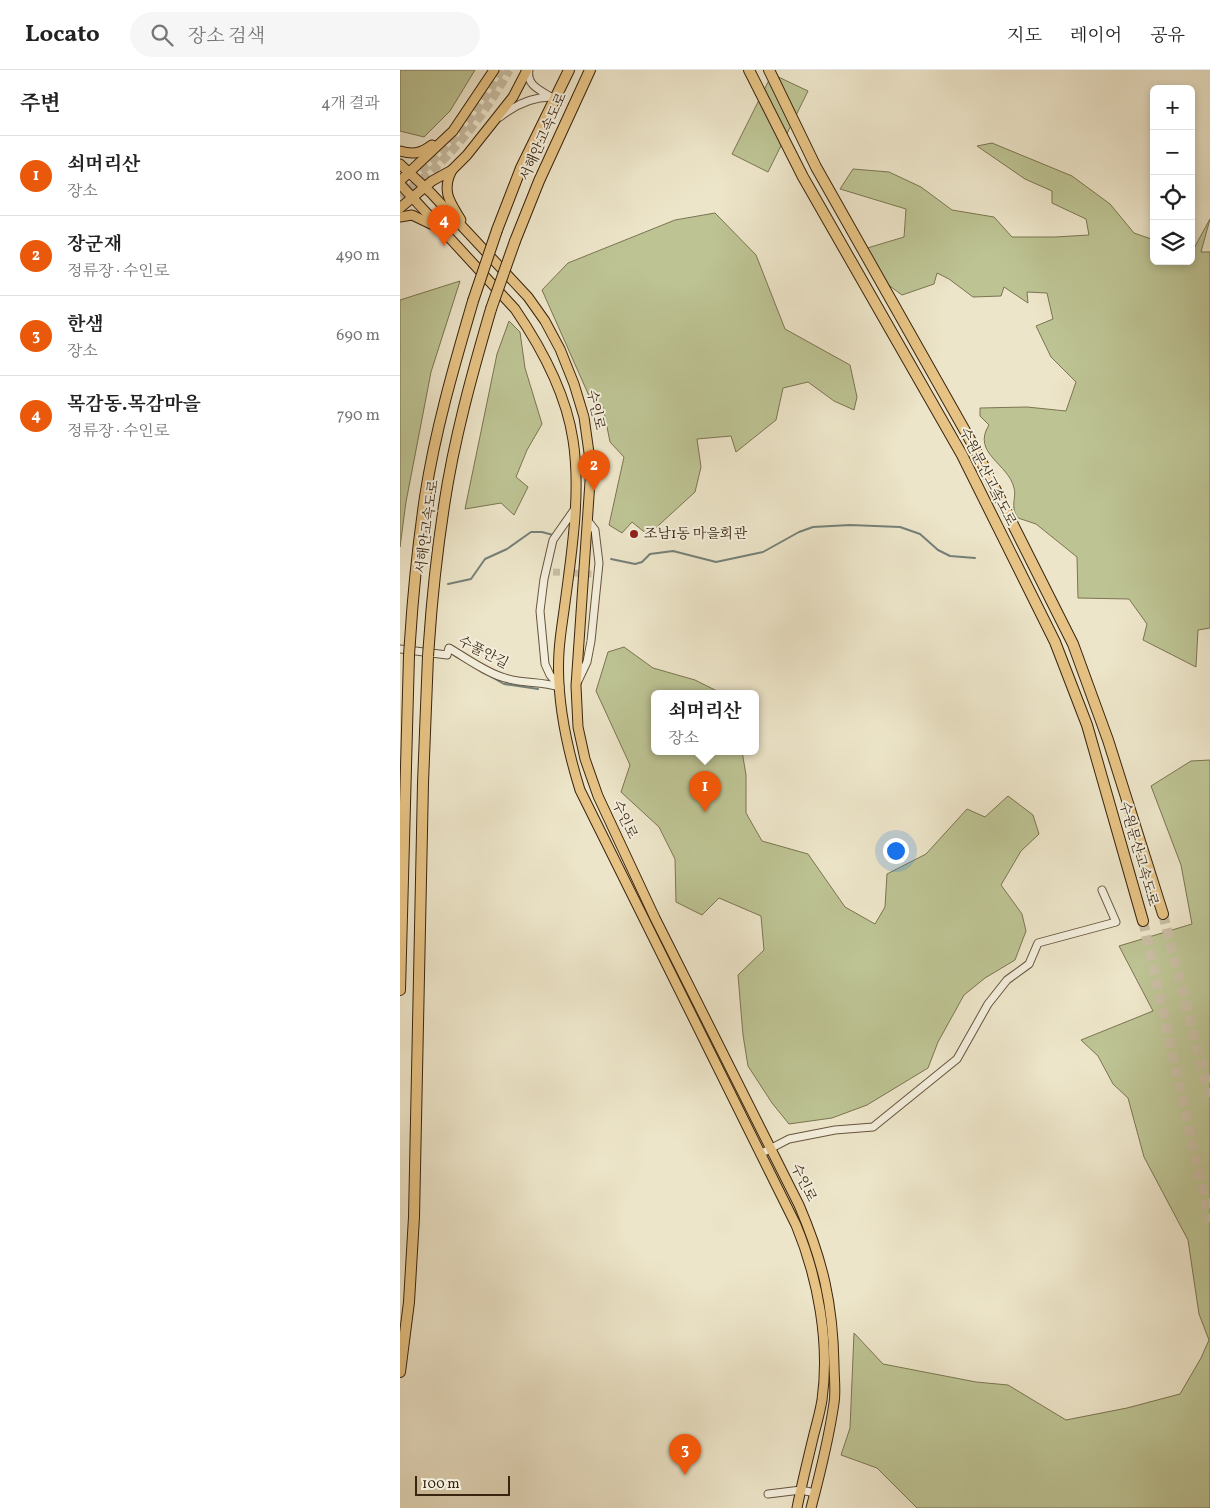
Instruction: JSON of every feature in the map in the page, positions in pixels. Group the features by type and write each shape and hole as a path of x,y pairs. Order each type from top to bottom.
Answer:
{"highway":[{"name":"수원문산고속도로","path":"749,70 803,177 962,455 1055,642 1087,725 1143,921"},
{"name":"수원문산고속도로","path":"769,70 816,167 973,445 1073,644 1108,740 1164,914"},
{"name":"서해안고속도로","path":"400,990 404,652 410,641 413,594 425,496 442,412 473,301 497,230 521,168 568,72"},
{"name":"서해안고속도로","path":"400,1372 409,1302 414,1217 423,783 428,643 444,505 460,421 491,309 515,241 589,72"}],"main road":[{"path":"400,183 409,172 453,131 494,70"},
{"path":"400,208 432,181 452,170 467,155 513,97 528,70"},
{"path":"400,151 410,154 421,153 453,131"},
{"name":"수인로","path":"400,164 425,187 528,297 545,320 560,349 574,384 584,417 592,467 576,686 578,728 598,796 655,918 799,1205 816,1245 824,1274 833,1326 835,1401 811,1508"},
{"path":"452,170 447,180 450,201 470,235"},
{"name":"수인로","path":"400,183 515,309 531,332 546,360 569,419 573,440 575,491 567,587 559,652 563,722 570,758 580,790 796,1225 806,1249 813,1275 822,1328 824,1361 822,1400 796,1508"},
{"path":"400,217 412,215 444,231"}],"street":[{"path":"494,122 513,107 539,97 551,97 532,85 528,77 528,70"},
{"path":"560,687 550,675 545,664 540,611 549,572 553,540 574,510"},
{"path":"576,686 587,662 592,641 595,574 599,563 595,530 588,521"},
{"name":"수풀안길","path":"404,652 447,655 449,648 503,678 528,683 546,682 560,687"},
{"path":"760,1154 789,1139 835,1130 873,1127 957,1059 988,1004 1007,980 1029,964 1038,942 1116,922 1102,890"},
{"path":"768,1494 801,1490 815,1493"}],"green space":[{"path":"400,70 475,70 450,111 424,137 400,131"},
{"path":"772,74 808,91 768,172 732,154"},
{"path":"992,143 1072,176 1110,204 1134,233 1150,239 1150,265 1195,265 1195,246 1210,219 1201,252 1210,252 1210,628 1198,630 1196,667 1143,640 1147,624 1129,599 1078,598 1077,557 1036,524 1018,518 1014,509 1015,490 1011,480 988,451 985,435 989,425 980,416 980,408 1027,407 1066,411 1076,382 1051,357 1036,326 1053,319 1047,293 1027,292 1028,303 1004,287 1001,296 973,297 949,279 937,273 934,284 902,295 872,273 864,249 904,237 906,209 840,189 853,169 889,172 921,187 952,210 994,217 1012,237 1089,235 1086,219 1052,203 1052,191 1025,179 977,146"},
{"path":"715,213 756,255 785,329 850,365 857,397 854,410 834,401 808,382 783,388 776,420 736,452 731,436 697,439 701,467 695,492 648,535 632,522 622,533 609,525 624,457 610,442 603,407 590,398 542,290 568,263 675,220"},
{"path":"460,281 431,372 406,502 400,547 400,300"},
{"path":"509,321 520,332 525,368 542,424 527,450 516,477 528,487 514,515 501,503 465,509 497,354"},
{"path":"624,647 653,668 695,680 715,690 651,690 651,755 743,755 746,775 746,813 762,841 808,854 845,907 875,924 885,907 887,874 926,854 967,809 985,817 1008,796 1033,815 1039,834 1021,851 1001,885 1022,914 1026,931 1015,960 985,978 964,995 938,1042 928,1068 867,1105 832,1118 789,1124 772,1103 748,1066 743,1035 738,975 764,950 761,916 719,898 702,915 676,902 675,859 659,827 621,792 630,765 596,691 608,652"},
{"path":"1210,760 1210,1508 917,1508 877,1468 841,1455 850,1428 854,1333 883,1364 976,1382 1008,1385 1066,1420 1127,1408 1180,1394 1209,1340 1199,1314 1188,1240 1144,1157 1128,1098 1113,1084 1098,1056 1081,1040 1153,1011 1119,946 1192,924 1181,865 1151,786 1191,761"}],"waterway":[{"path":"611,559 635,564 642,562 650,554 673,551 716,562 763,552 799,532 813,527 850,525 900,527 920,534 938,550 950,556 975,558"},
{"path":"448,584 471,579 485,559 507,549 531,532 553,535"},
{"path":"455,656 469,664"},
{"path":"490,676 504,684 538,689"}],"tunnel":[{"path":"400,188 445,149 469,121 501,70"},
{"path":"400,196 434,169 456,146 484,110 509,70"},
{"path":"553,572 593,574"},
{"path":"1163,914 1210,1097"},
{"path":"1143,921 1210,1222"}],"place":[{"name":"목감동.목감마을","path":"444,246"},
{"name":"장군재","path":"594,491"},
{"name":"조남1동 마을회관","path":"634,534"},
{"name":"쇠머리산","path":"705,812"},
{"name":"한샘","path":"685,1475"}]}
